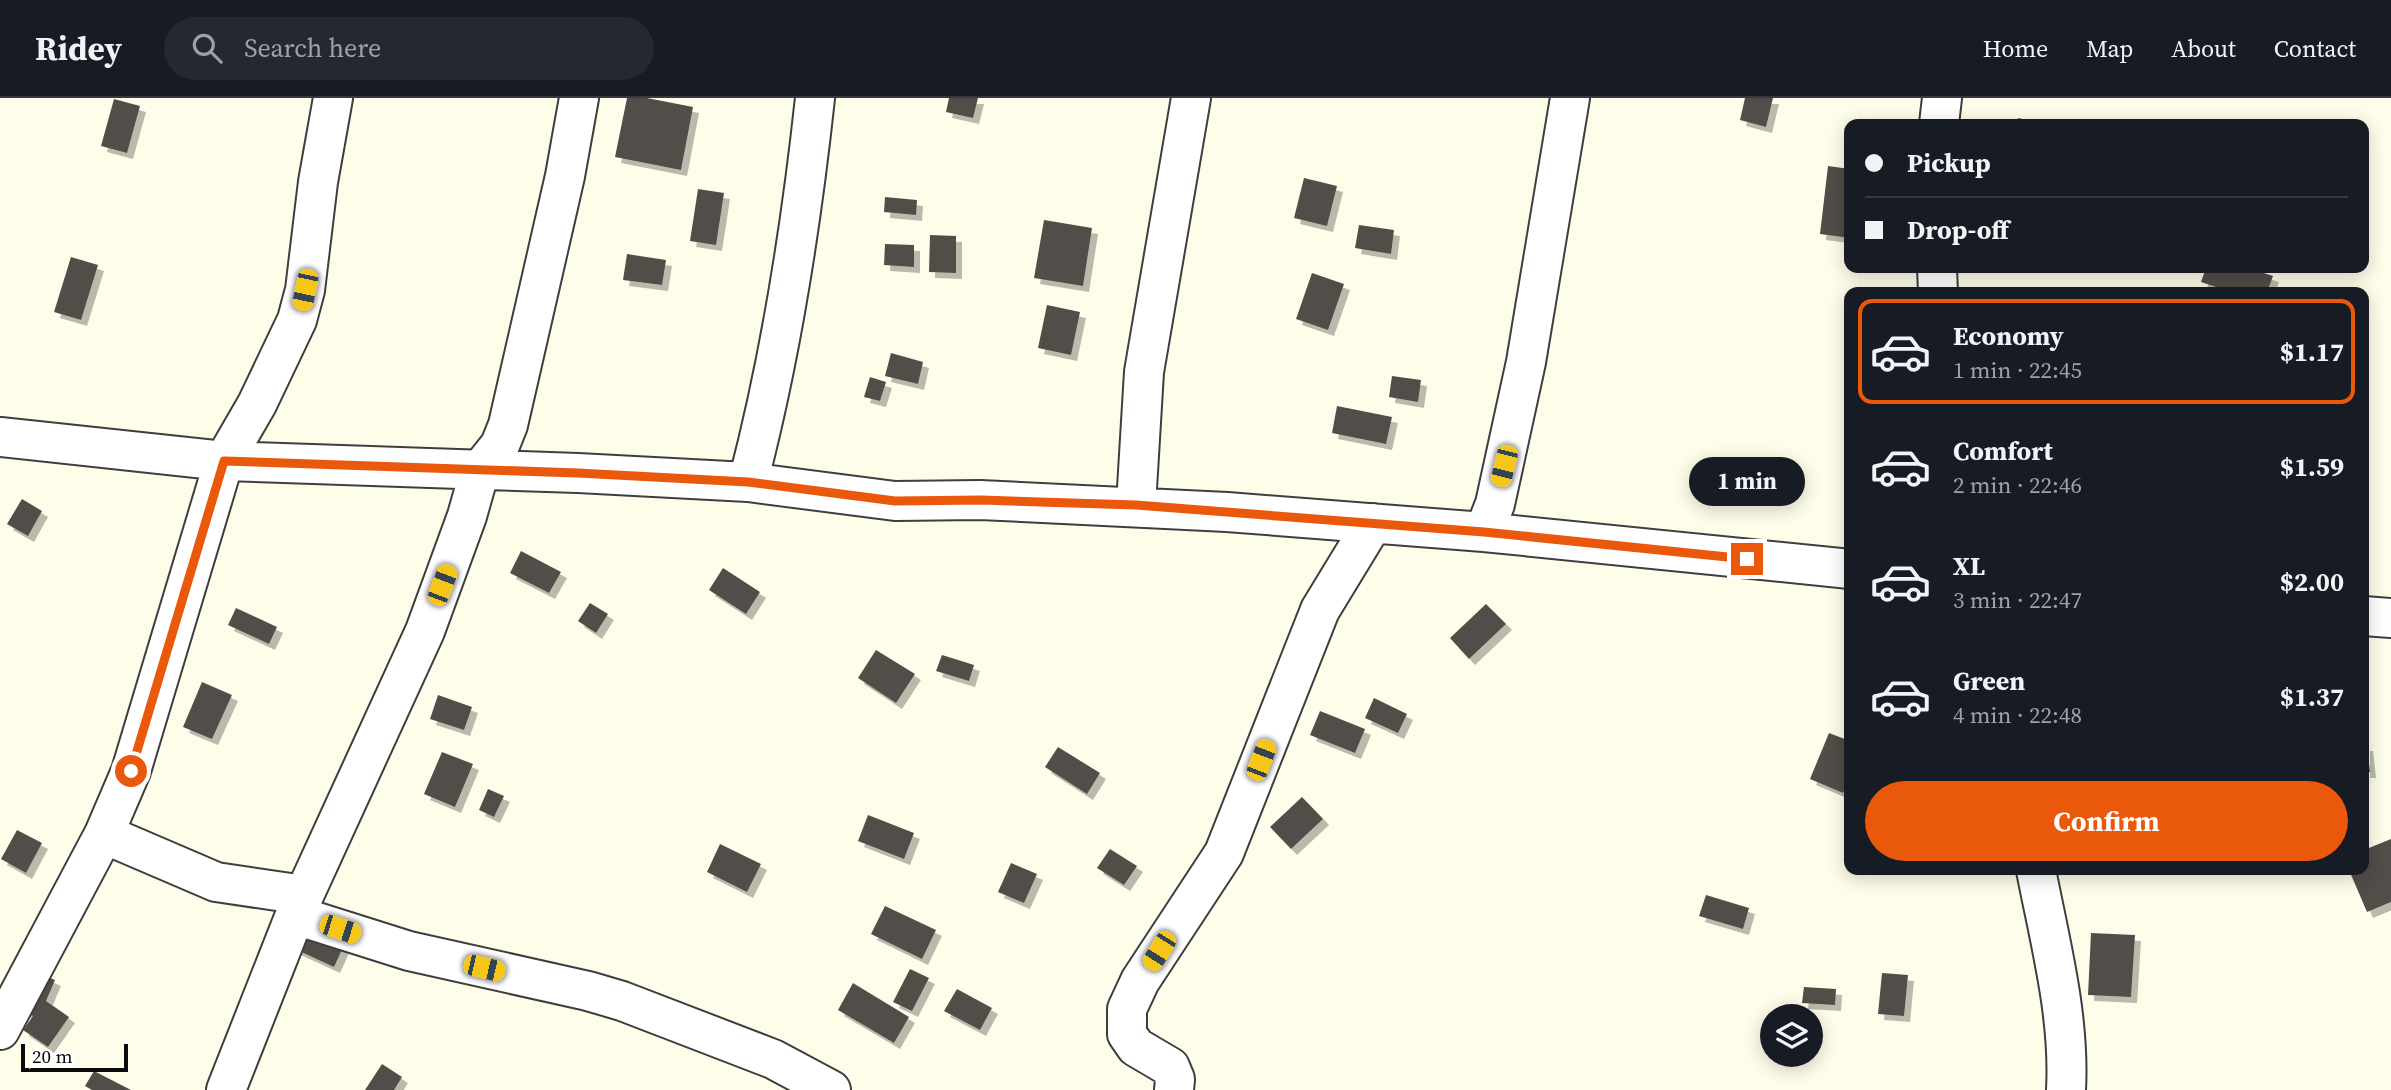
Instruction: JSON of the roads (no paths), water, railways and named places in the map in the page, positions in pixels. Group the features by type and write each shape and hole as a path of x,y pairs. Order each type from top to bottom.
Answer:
{"street":[{"path":"0,1030 104,834 131,771 224,461 257,404 301,307 333,98"},
{"path":"226,1090 300,905 425,631 467,516 480,470 500,445 516,401 579,98"},
{"path":"748,482 766,414 787,305 804,199 814,98"},
{"path":"1136,505 1144,372 1191,98"},
{"path":"1484,532 1495,503 1526,362 1570,98"},
{"path":"1940,119 1942,98"},
{"path":"0,437 224,461 748,482 895,501 981,500 1136,505 1484,532 1844,568"},
{"path":"1174,1090 1175,1079 1170,1067 1136,1046 1127,1034 1127,1009 1140,981 1224,853 1320,610 1373,523"},
{"path":"2369,616 2391,618"},
{"path":"104,834 216,882 300,905 409,951 622,1001 773,1059 831,1090"},
{"path":"2037,875 2058,984 2067,1056 2066,1090"}]}
